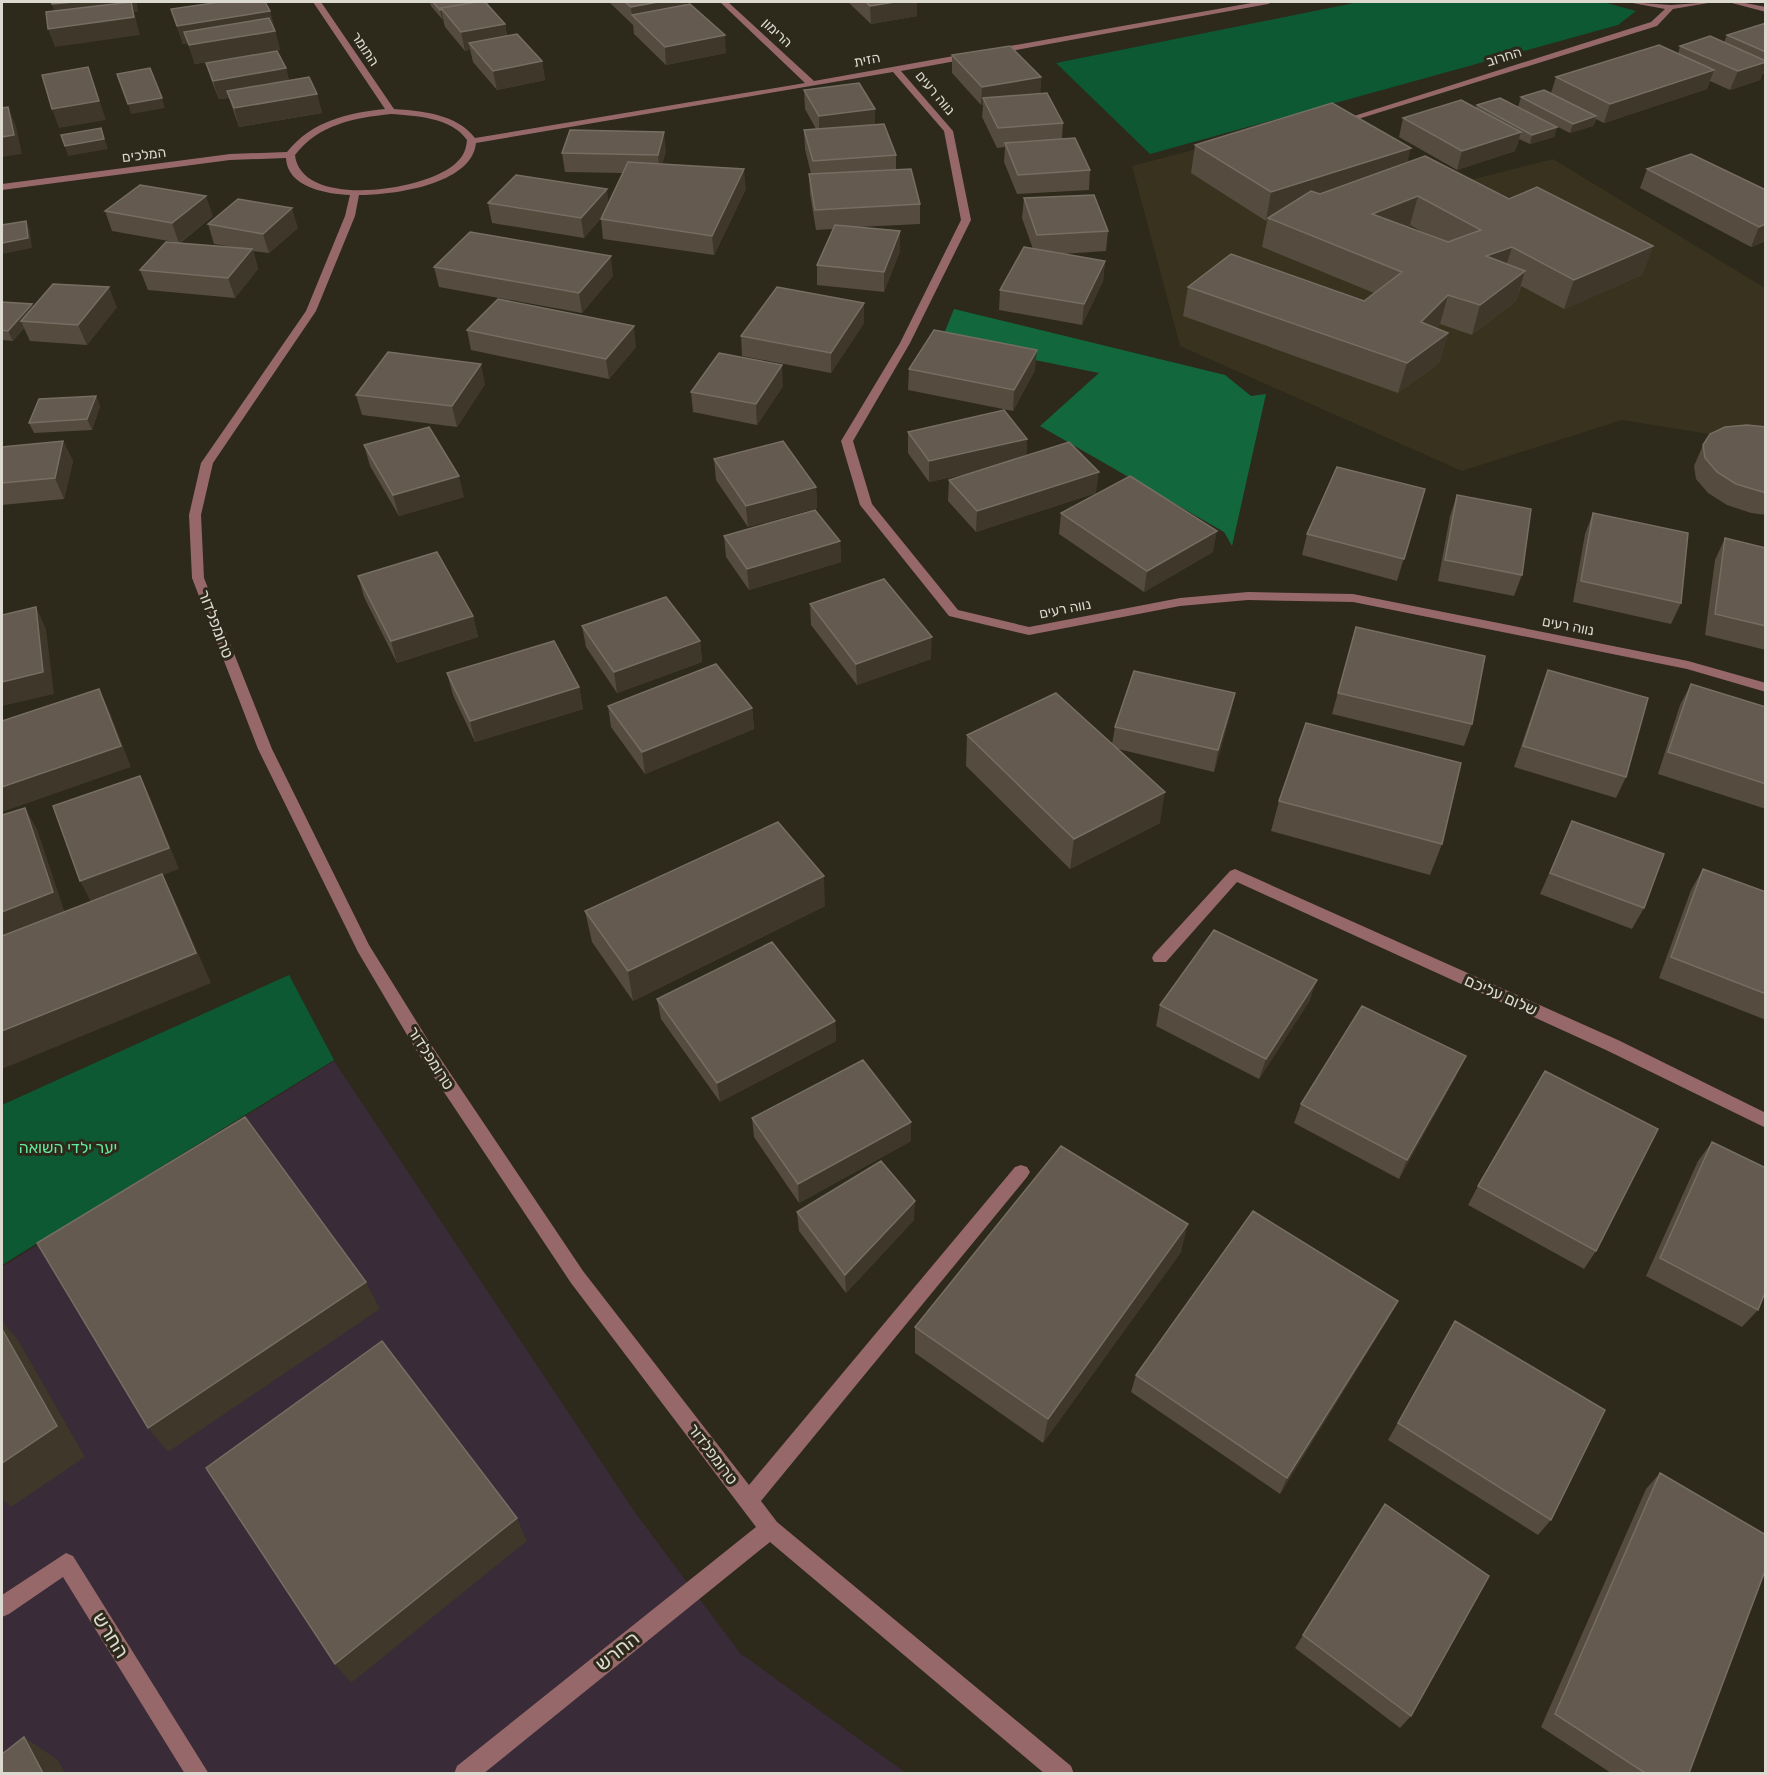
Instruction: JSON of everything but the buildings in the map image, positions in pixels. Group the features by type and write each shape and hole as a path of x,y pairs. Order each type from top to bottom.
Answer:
{"street":[{"name":"התומר","path":"317,2 391,111"},
{"name":"הרימון","path":"724,2 812,84"},
{"name":"הזית","path":"471,141 812,84 1268,2"},
{"path":"1630,2 1671,7 1710,2"},
{"path":"1732,2 1766,10"},
{"name":"החרוב","path":"1338,122 1654,24 1671,7"},
{"name":"נווה רעים","path":"895,69 948,131 966,220 905,343 847,441 866,505 954,613 1029,631 1180,602 1248,596 1353,598 1688,665 1766,688"},
{"path":"391,111 425,114 453,122 466,131 471,141 469,154 439,178 414,187 355,193 326,189 304,181 292,169 290,155 299,141 315,129 363,114 391,111"},
{"name":"המלכים","path":"2,186 230,158 290,155"},
{"name":"טרומפלדור","path":"355,193 350,216 311,311 207,464 195,515 198,578 265,749 363,948 422,1045 577,1277 748,1501 770,1529 1063,1773"},
{"name":"שלום עליכם","path":"1160,958 1234,875 1612,1045 1766,1121"},
{"path":"748,1501 1021,1172"},
{"name":"החרש","path":"465,1773 770,1529"},
{"name":"החרש","path":"2,1607 66,1563 198,1773"}],"shaded area":[{"path":"1330,114 1450,185 1553,159 1765,288 1765,443 1622,420 1462,471 1180,346 1132,166"},
{"path":"334,1061 634,1511 740,1653 906,1773 2,1774 2,1267"}],"green space":[{"path":"1359,2 1603,2 1636,11 1618,25 1150,154 1056,63"},
{"path":"954,309 1225,375 1251,396 1266,394 1232,546 1224,532 1040,426 1099,373 941,341"},
{"name":"יער ילדי השואה","path":"289,975 334,1060 2,1265 2,1105"}]}
